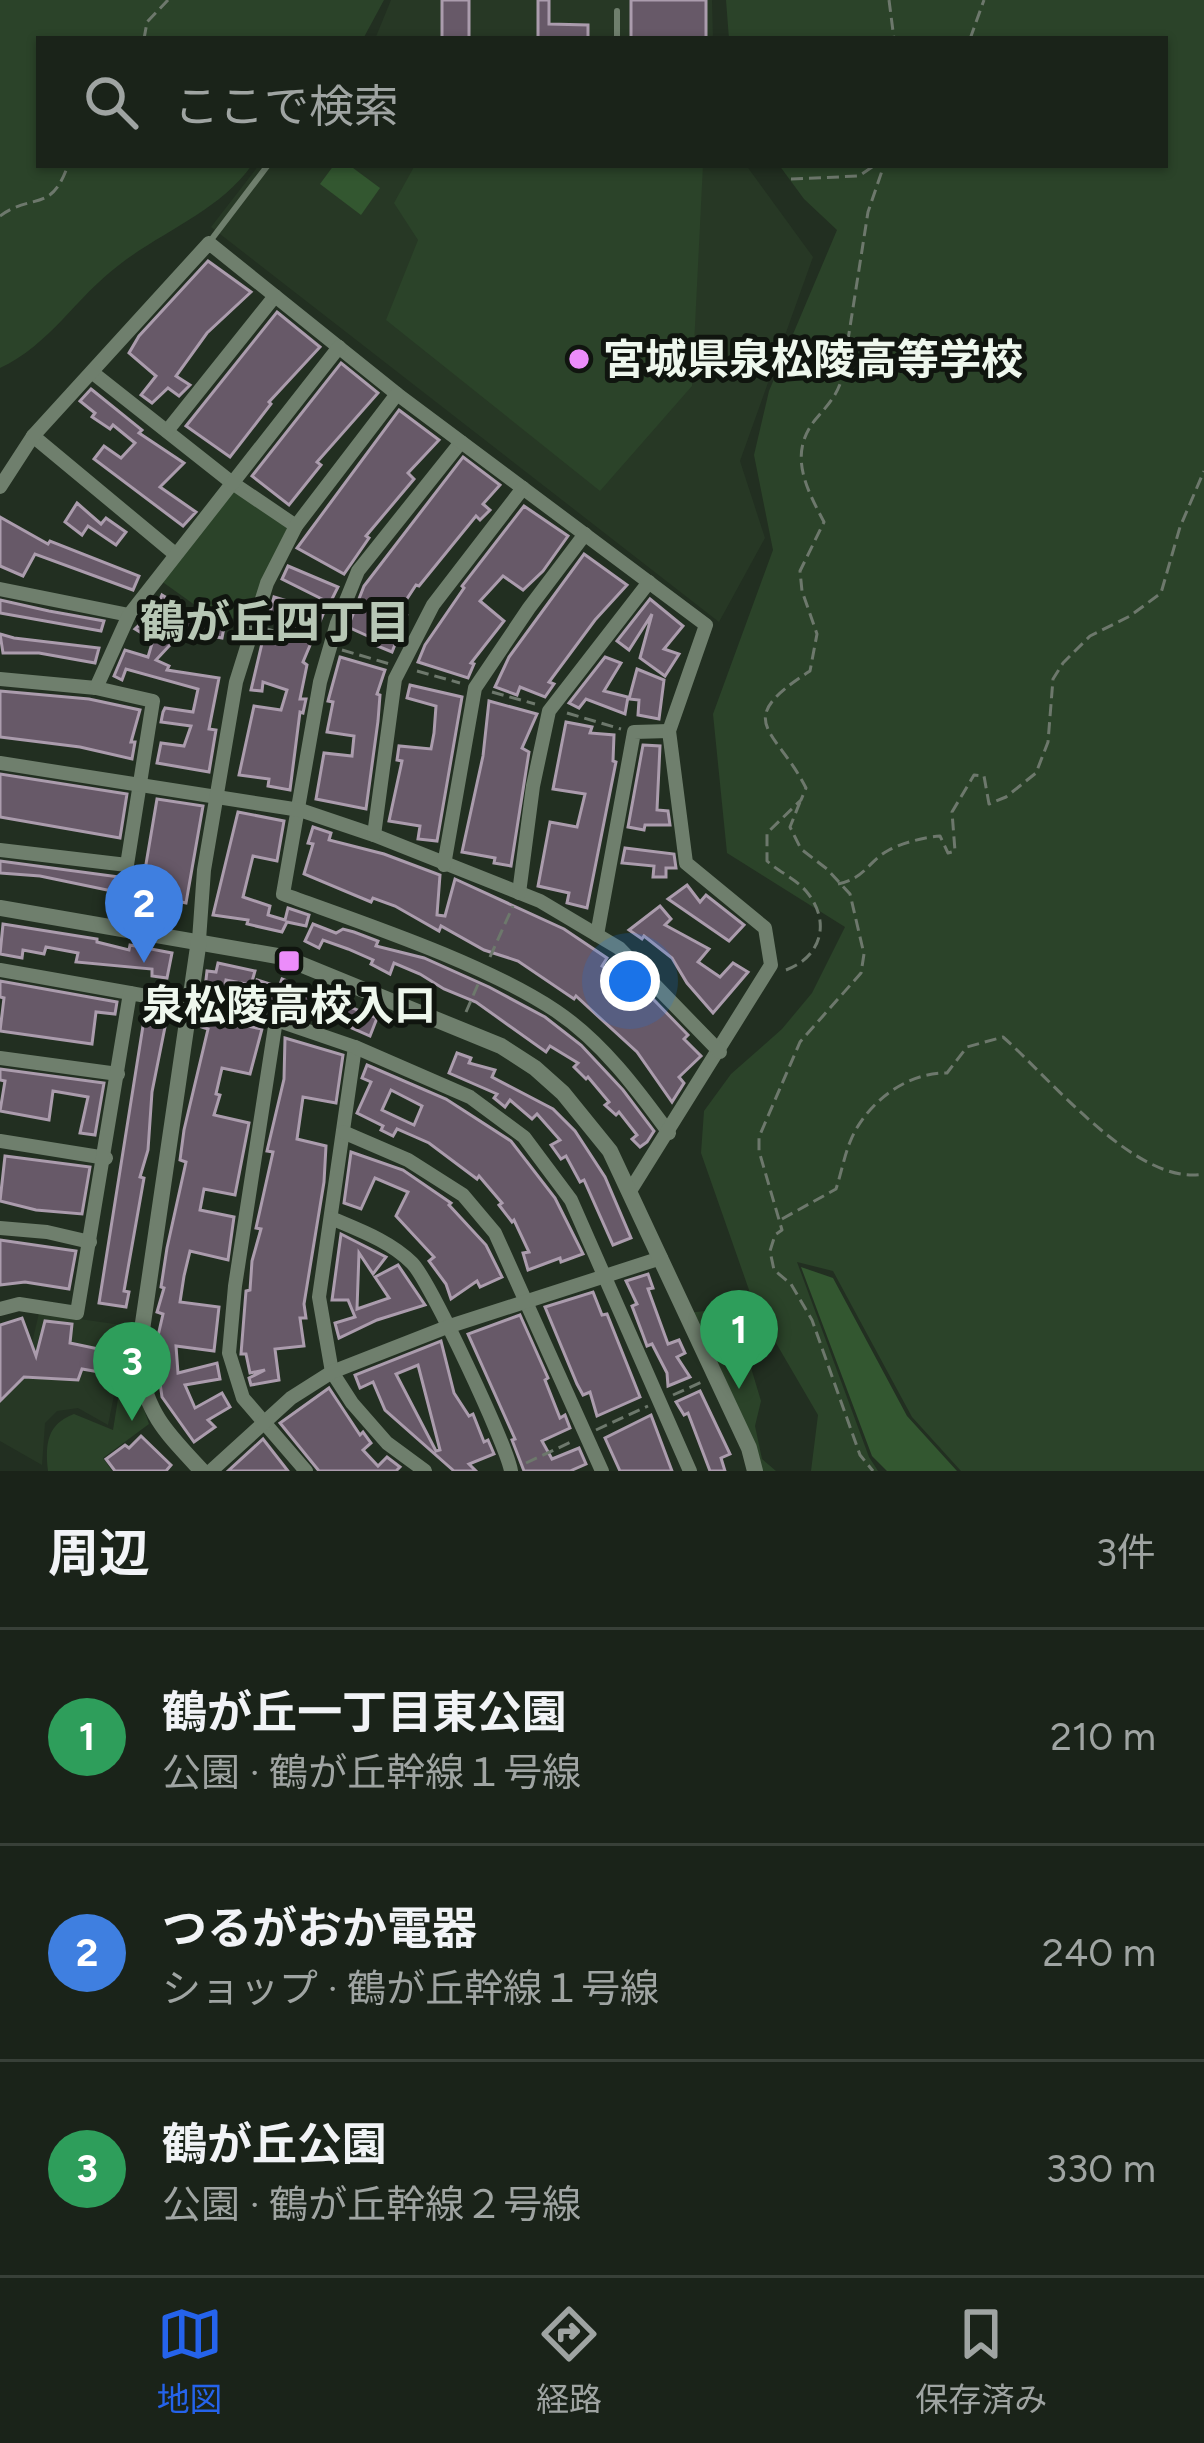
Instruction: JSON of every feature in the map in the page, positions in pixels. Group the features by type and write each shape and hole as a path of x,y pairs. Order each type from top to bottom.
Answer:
{"street":[{"path":"0,487 33,436 209,243 397,394 706,625 669,731 686,863 765,928 771,965 630,1191"},
{"path":"167,431 274,296"},
{"path":"96,688 129,615 339,347"},
{"path":"93,373 231,482 296,526"},
{"path":"397,394 296,526 266,583 236,682 204,870 199,940 137,1364 147,1404 160,1426 206,1471 291,1398 332,1372 447,1327 662,1258"},
{"path":"33,436 175,554"},
{"path":"461,442 358,571 320,682 283,894 479,971 557,1012 628,1077 669,1133"},
{"path":"374,835 395,680 434,605 523,488"},
{"path":"444,865 475,688 585,534"},
{"path":"519,893 533,785 551,708 649,582"},
{"path":"0,589 129,615"},
{"path":"0,679 96,688 153,700 127,866 0,850"},
{"path":"597,935 634,732 669,731"},
{"path":"0,763 300,810 519,893 619,948 720,1052"},
{"path":"0,908 283,956 501,1046 535,1068 563,1093 610,1151 748,1448 754,1471"},
{"path":"0,970 276,1019 470,1097 524,1137 571,1200 690,1471"},
{"path":"0,1309 19,1304 77,1313 130,993"},
{"path":"276,1019 229,1353 243,1398 306,1471"},
{"path":"355,1047 319,1297 332,1372 388,1443 425,1471"},
{"path":"0,1058 118,1074"},
{"path":"343,1132 408,1160 463,1195 495,1233 602,1471"},
{"path":"0,1141 106,1158"},
{"path":"331,1218 375,1236 414,1264 512,1470"},
{"path":"0,1228 90,1242"}],"lane":[{"path":"617,11 617,36"},
{"path":"209,243 266,168"}],"path":[{"path":"145,36 147,22 169,0"},
{"path":"889,0 894,36"},
{"path":"971,36 984,0"},
{"path":"0,216 13,207 43,203 60,188 67,168"},
{"path":"791,179 860,176 871,168"},
{"path":"873,1471 860,1455 812,1320 791,1284 774,1270 770,1251 782,1230 781,1220 759,1137 800,1042 861,973 864,954 850,894 801,849 790,827 806,788 765,723 766,710 781,689 810,671 815,653 817,634 800,571 824,522 803,483 800,454 810,426 838,394 868,212 883,168"},
{"path":"837,884 866,873 887,850 928,837 940,836 952,853 952,812 974,775 984,776 989,804 1036,773 1048,742 1053,679 1090,636 1130,616 1161,593 1180,527 1204,472"},
{"path":"254,625 634,732"},
{"path":"766,973 804,964 817,944 820,925 812,901 800,884 767,861 764,842 780,816 801,800"},
{"path":"781,1220 836,1189 850,1142 887,1095 913,1076 947,1073 968,1047 1003,1037 1113,1142 1178,1174 1204,1174"},
{"path":"512,1470 715,1376"}],"shaded area":[{"path":"0,0 384,0 365,36 36,36 36,168 249,168 207,208 119,265 34,347 0,368"},
{"path":"391,0 712,0 713,36 376,36"},
{"path":"726,0 1204,0 1204,1471 961,1471 912,1417 833,1271 797,1262 878,1471 811,1471 818,1415 755,1307 701,1153 704,1111 731,1074 782,1029 812,993 845,927 727,853 713,714 773,550 754,455 769,391 837,230 804,199 781,168 1168,168 1168,36 729,36"},
{"name":"宮城県泉松陵高等学校","path":"257,168 748,168 813,257 740,461 765,538 719,622 211,227"},
{"path":"332,168 353,168 380,188 361,215 320,184"},
{"path":"413,168 703,168 692,386 600,491 386,320 418,240 394,203"},
{"path":"231,482 296,526 254,625 199,608 157,578"},
{"path":"801,1267 833,1278 907,1416 957,1471 887,1471 872,1456"},
{"path":"714,1310 749,1361 761,1401 755,1426 762,1459 776,1471 755,1471 687,1313"},
{"path":"39,1313 128,1326 108,1425 78,1408 57,1411 45,1423 42,1465 0,1441 0,1360 31,1347"},
{"path":"123,1368 133,1377 149,1424 103,1458 112,1471 48,1471 50,1436 65,1418 74,1414 113,1430"}],"building":[{"path":"442,0 469,0 469,36 442,36"},
{"path":"538,0 549,0 549,24 588,25 588,36 538,36"},
{"path":"631,0 706,0 706,36 631,36"},
{"path":"208,261 251,292 207,333 176,376 190,385 179,396 168,388 152,403 141,395 156,376 129,353"},
{"path":"277,312 320,347 269,402 230,457 186,426"},
{"path":"341,363 378,393 317,462 321,465 289,505 252,476"},
{"path":"91,389 142,430 139,433 184,463 160,487 196,512 183,526 94,459 104,446 121,458 135,443 113,425 110,429 92,417 95,413 80,401"},
{"path":"399,410 439,440 408,473 414,479 366,536 344,574 297,548"},
{"path":"463,457 500,485 483,504 490,510 480,520 476,516 416,585 399,611 407,615 392,652 370,643 372,638 348,627 364,586"},
{"path":"77,503 101,524 106,518 126,532 116,545 88,526 82,535 65,522"},
{"path":"524,506 568,536 523,590 503,576 480,601 504,621 471,663 468,678 418,662 462,586"},
{"path":"0,517 48,544 139,576 133,590 35,554 23,576 0,566"},
{"path":"584,554 627,585 549,682 554,684 545,697 520,687 517,695 495,687 509,657"},
{"path":"288,566 338,587 330,603 282,579"},
{"path":"162,595 181,606 179,613 225,622 222,638 183,631 156,660 169,666 167,670 219,678 209,729 216,730 209,772 157,763 161,743 184,746 191,726 161,722 165,708 193,712 198,689 126,669 122,680 114,676 125,650 148,657 153,640 135,629 156,609"},
{"path":"274,597 324,612 303,662 307,665 300,699 306,699 300,712 290,790 268,786 269,779 239,775 254,706 281,710 287,690 263,682 262,691 251,690 263,639 286,643 295,621 270,612"},
{"path":"650,599 683,626 664,649 679,654 665,676 640,658 652,614 629,650 617,641"},
{"path":"0,600 104,621 101,631 0,613"},
{"path":"0,634 99,648 95,663 39,653 3,653"},
{"path":"340,657 385,670 377,694 366,809 316,799 324,753 352,756 354,736 327,732 333,702 328,701"},
{"path":"605,657 621,663 604,691 628,697 625,714 586,699 579,708 569,703"},
{"path":"637,669 664,680 659,719 638,715 639,700 629,699"},
{"path":"410,685 462,697 437,841 418,839 420,826 389,821 402,761 397,760 399,746 431,749 434,733 436,706 407,698"},
{"path":"0,691 89,699 140,710 131,742 135,742 132,759 0,737"},
{"path":"489,701 537,714 522,748 529,752 511,866 462,852 483,756"},
{"path":"566,722 592,727 590,733 614,735 616,762 587,908 567,903 569,893 538,886 550,822 577,827 585,794 553,789"},
{"path":"643,745 660,746 657,810 668,811 670,825 645,825 644,830 628,827"},
{"path":"0,774 127,794 120,838 0,817"},
{"path":"157,799 203,806 186,903 162,898 164,891 137,888 140,869 145,870"},
{"path":"238,812 284,821 277,861 253,856 243,897 270,906 268,915 285,920 288,908 309,915 306,926 287,922 282,932 213,915"},
{"path":"313,827 331,833 329,840 440,875 437,915 445,916 455,879 564,929 607,958 602,966 651,997 688,1035 684,1039 701,1056 679,1077 684,1083 672,1102 637,1052 576,996 574,999 518,961 484,950 441,926 439,931 395,906 373,898 371,902 304,874"},
{"path":"625,848 674,854 676,868 666,868 666,877 653,877 654,866 622,863"},
{"path":"0,861 134,879 131,895 40,876 0,873"},
{"path":"687,885 700,902 706,895 744,925 729,941 668,899"},
{"path":"660,906 671,919 665,925 709,949 698,962 720,977 733,963 748,972 713,1013 672,958 629,930"},
{"path":"3,924 97,939 129,950 130,945 172,953 167,978 152,976 152,969 76,962 78,953 46,947 44,954 23,950 22,958 0,954"},
{"path":"313,924 336,933 343,929 354,932 378,941 376,946 424,958 545,1017 581,1045 654,1131 640,1147 632,1139 637,1135 619,1112 616,1115 605,1105 609,1102 574,1067 578,1063 550,1046 546,1052 476,1002 420,974 394,963 390,974 348,949 323,940 319,948 305,941"},
{"path":"218,963 255,971 251,985 226,980 224,992 205,988 207,971 216,972"},
{"path":"282,979 377,1018 370,1036 293,1002 292,1006 252,996 257,980 279,987"},
{"path":"0,981 117,1002 115,1014 96,1012 92,1044 0,1031 4,998 0,997"},
{"path":"146,1007 168,1012 152,1092 148,1150 124,1291 129,1292 126,1307 99,1303"},
{"path":"206,1018 262,1029 250,1074 222,1068 216,1094 220,1095 214,1115 249,1123 235,1195 204,1189 200,1210 234,1217 228,1260 190,1251 184,1276 180,1302 219,1307 214,1351 176,1346 178,1373 217,1363 220,1379 185,1385 195,1408 222,1393 230,1407 208,1420 215,1427 194,1442 162,1397 155,1349 163,1314 157,1312 167,1248 186,1162 180,1160 184,1130 208,1029 202,1027"},
{"path":"285,1038 343,1055 336,1103 303,1097 297,1139 326,1146 304,1304 306,1318 300,1318 304,1346 275,1349 279,1380 251,1385 249,1378 265,1370 250,1373 246,1354 241,1354 246,1291 250,1290 261,1229 256,1228 273,1152 267,1151 284,1079"},
{"path":"457,1053 471,1058 469,1063 495,1070 492,1077 553,1109 575,1131 605,1177 631,1238 613,1245 584,1180 580,1182 566,1156 561,1159 551,1145 560,1140 537,1114 532,1119 510,1100 505,1107 494,1098 497,1094 449,1073"},
{"path":"367,1065 446,1099 511,1141 555,1198 583,1254 528,1270 523,1253 529,1252 514,1220 479,1176 477,1179 429,1143 397,1129 393,1136 357,1113 371,1082 362,1078","holes":["391,1090 422,1106 414,1125 382,1110"]},
{"path":"0,1069 104,1083 95,1135 80,1133 88,1097 53,1091 49,1120 0,1111 5,1081 0,1080"},
{"path":"351,1152 403,1170 451,1203 486,1245 502,1277 480,1287 477,1281 451,1299 429,1261 434,1257 396,1216 408,1192 375,1178 361,1209 344,1203"},
{"path":"5,1156 90,1167 82,1214 0,1201"},
{"path":"341,1234 386,1257 373,1274 359,1253 357,1309 389,1298 375,1277 398,1265 425,1305 339,1338 335,1323 355,1317 348,1300 332,1300"},
{"path":"0,1240 76,1251 69,1289 25,1282 0,1285"},
{"path":"648,1274 653,1288 648,1289 668,1344 679,1340 685,1353 677,1357 690,1377 668,1386 667,1373 652,1344 647,1346 626,1281"},
{"path":"593,1292 602,1315 607,1314 640,1397 597,1416 590,1392 583,1395 577,1384 545,1307"},
{"path":"520,1315 560,1418 565,1415 570,1428 542,1441 552,1459 579,1448 586,1464 570,1471 524,1471 515,1439 468,1334"},
{"path":"22,1318 36,1356 45,1321 72,1324 70,1343 118,1353 111,1374 82,1369 78,1380 24,1377 0,1401 0,1325"},
{"path":"441,1341 454,1393 469,1416 473,1414 494,1454 469,1464 476,1471 454,1471 385,1410 373,1382 360,1388 355,1375","holes":["418,1365 440,1450 436,1451 396,1374"]},
{"path":"329,1388 360,1435 363,1432 371,1443 363,1450 378,1466 387,1457 400,1467 396,1471 319,1471 280,1423"},
{"path":"700,1391 730,1454 721,1458 725,1471 710,1471 688,1413 684,1415 676,1402"},
{"path":"651,1415 672,1471 620,1471 605,1438"},
{"path":"141,1436 171,1465 166,1471 115,1471 106,1459"},
{"path":"263,1439 288,1471 228,1471"}],"place":[{"name":"宮城県泉松陵高等学校","path":"579,359"},
{"name":"泉松陵高校入口","path":"289,961"},
{"name":"つるがおか電器","path":"144,963"},
{"name":"鶴が丘一丁目東公園","path":"739,1389"},
{"name":"鶴が丘公園","path":"132,1421"}],"district":[{"name":"鶴が丘四丁目","path":"275,622"}]}
